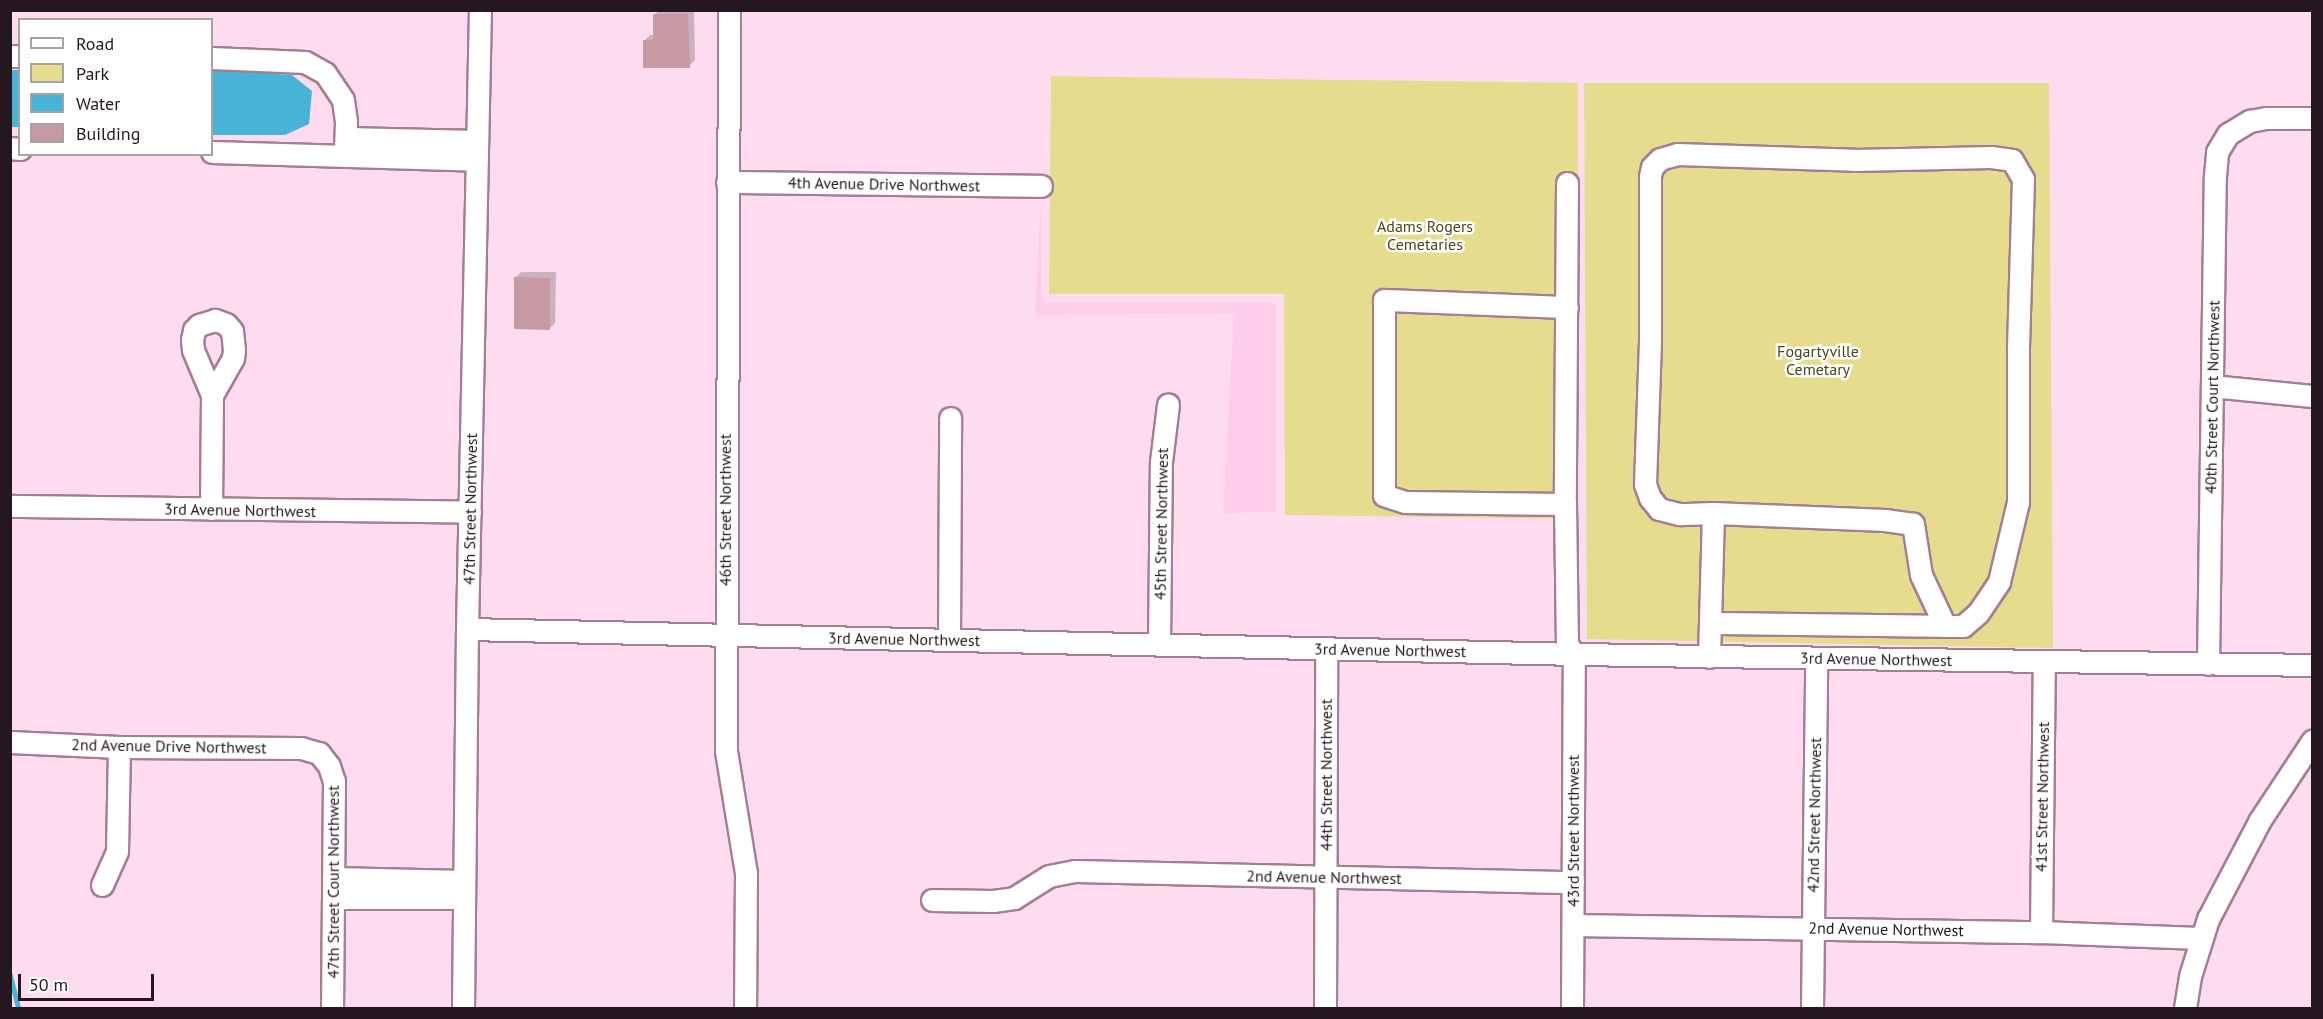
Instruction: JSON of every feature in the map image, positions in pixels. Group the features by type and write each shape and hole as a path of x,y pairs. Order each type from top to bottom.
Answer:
{"street":[{"name":"47th Street Northwest","path":"464,1008 467,629 480,10"},
{"name":"46th Street Northwest","path":"729,10 724,634 726,751 746,873 745,1008"},
{"path":"213,58 278,59 305,62 316,66 332,81 343,100 345,147"},
{"name":"40th Street Court Northwest","path":"2208,664 2217,152 2228,134 2250,121 2266,118 2313,118"},
{"path":"213,152 345,147 477,151"},
{"path":"1710,622 1952,626 1963,626 1978,613 1999,582 2018,502 2018,350 2023,179 2012,160 1991,157 1854,160 1677,154 1660,159 1653,166 1650,176 1650,342 1646,483 1650,498 1659,509 1679,514 1713,513 1886,520 1913,524 1921,575 1952,626 1962,661"},
{"name":"4th Avenue Drive Northwest","path":"727,183 1041,186"},
{"name":"43rd Street Northwest","path":"1567,183 1564,504 1567,644 1575,654 1572,1008"},
{"path":"1564,504 1405,502 1384,495 1384,300 1567,307"},
{"path":"2212,386 2313,396"},
{"path":"211,509 212,395"},
{"name":"45th Street Northwest","path":"1159,645 1161,462 1168,404"},
{"path":"949,639 950,418"},
{"name":"3rd Avenue Northwest","path":"10,506 470,513"},
{"path":"1709,657 1713,513"},
{"name":"3rd Avenue Northwest","path":"467,629 1709,657 2313,665"},
{"name":"44th Street Northwest","path":"1325,1008 1326,649"},
{"name":"42nd Street Northwest","path":"1812,1008 1816,658"},
{"name":"41st Street Northwest","path":"2041,932 2044,662"},
{"path":"2185,1008 2190,976 2200,938 2222,891 2260,820 2313,741"},
{"name":"2nd Avenue Drive Northwest","path":"10,742 119,747 301,748 319,753 324,758"},
{"path":"102,885 117,851 119,747"},
{"name":"47th Street Court Northwest","path":"324,758 334,781 332,1008"},
{"name":"2nd Avenue Northwest","path":"932,900 993,901 1014,898 1049,876 1075,871 1573,882"},
{"path":"333,888 464,890"},
{"name":"2nd Avenue Northwest","path":"1573,925 1812,927 2200,938"}],"shaded area":[{"path":"1041,197 1041,294 1046,303 1276,303 1276,512 1223,513 1234,313 1035,315"}],"green space":[{"name":"Adams Rogers Cemetaries","path":"1051,76 1578,83 1578,519 1285,515 1284,294 1049,294"},
{"name":"Fogartyville Cemetary","path":"1584,83 2049,83 2053,648 1587,639"}],"water":[{"path":"213,69 292,75 312,91 309,124 285,135 213,135"},
{"path":"11,70 18,70 18,127 11,127"}],"building":[{"path":"653,14 688,14 690,68 643,68 643,40 653,40"},
{"path":"514,277 550,278 550,330 514,329"}],"waterway":[{"path":"10,975 18,1008"}]}
